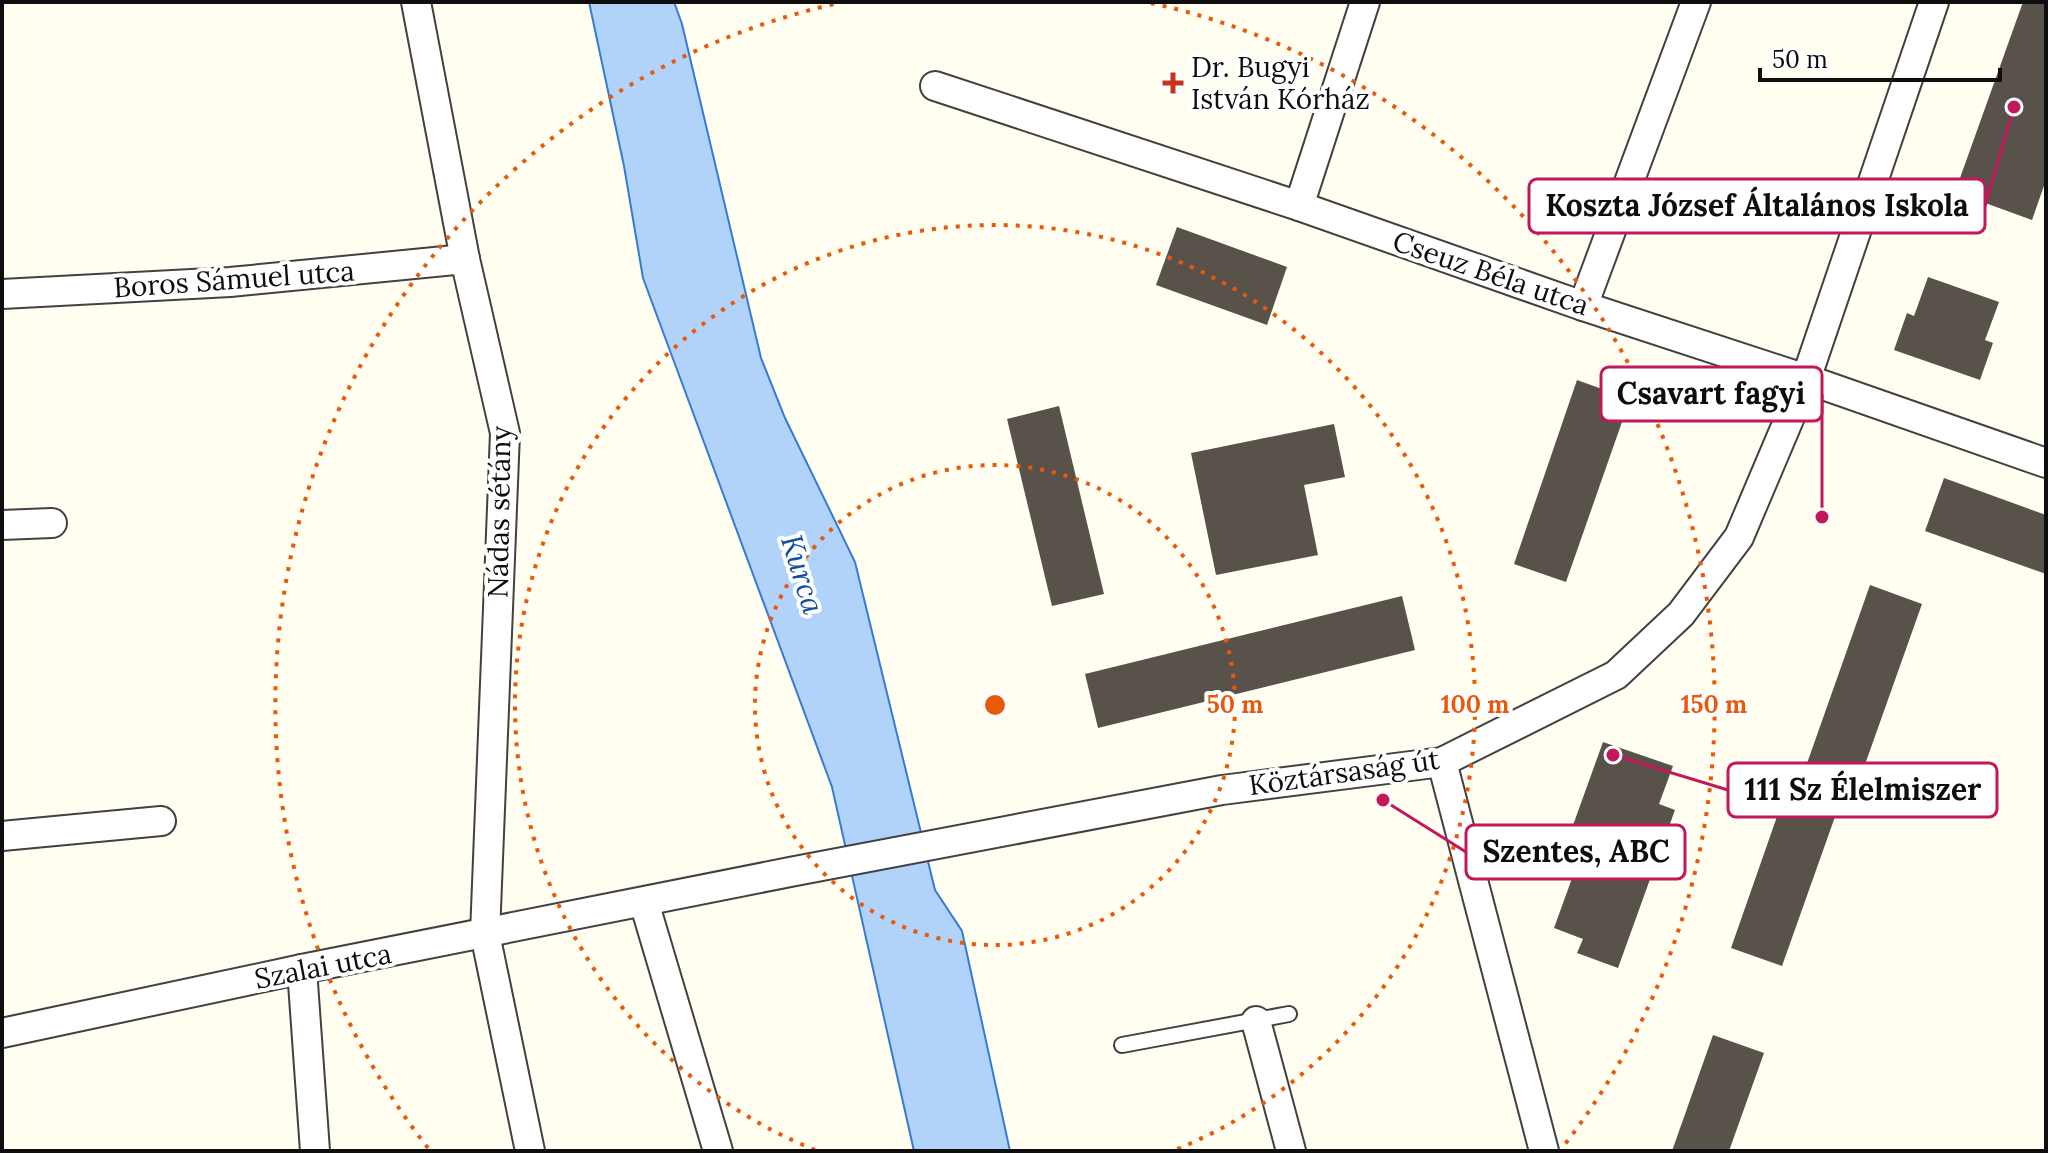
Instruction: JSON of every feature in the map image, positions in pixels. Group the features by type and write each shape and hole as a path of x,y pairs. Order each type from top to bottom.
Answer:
{"street":[{"name":"Nádas sétány","path":"416,2 465,259 505,433 485,934 530,1151"},
{"path":"1299,206 1365,2"},
{"path":"1583,306 1696,2"},
{"name":"Köztársaság út","path":"644,902 1222,790 1442,762 1616,675 1681,614 1739,537 1806,379 1934,2"},
{"name":"Cseuz Béla utca","path":"935,86 1299,206 2046,463"},
{"name":"Boros Sámuel utca","path":"2,294 230,282 465,259"},
{"path":"2,525 52,523"},
{"path":"1442,762 1544,1151"},
{"path":"2,836 161,821"},
{"path":"644,902 718,1151"},
{"name":"Szalai utca","path":"2,1033 302,969 644,902"},
{"path":"302,969 315,1151"},
{"path":"1256,1021 1291,1151"}],"lane":[{"path":"1122,1045 1289,1014"}],"water":[{"name":"Kurca","path":"589,2 674,2 682,24 761,358 785,418 855,562 935,890 962,931 1010,1151 914,1151 832,787 643,278 624,166"}],"building":[{"path":"2023,2 2046,2 2046,180 2032,220 1955,192"},
{"path":"1177,227 1287,267 1267,325 1156,285"},
{"path":"1928,277 1999,302 1985,340 1993,343 1980,380 1894,350 1907,313 1914,316"},
{"path":"1577,380 1630,399 1566,582 1514,564"},
{"path":"1059,406 1104,594 1052,606 1007,419"},
{"path":"1334,424 1345,477 1304,485 1318,555 1216,575 1191,453"},
{"path":"1944,478 2046,515 2046,574 1925,531"},
{"path":"1870,585 1922,604 1857,787 1847,783 1782,966 1731,948 1795,765 1805,769"},
{"path":"1402,596 1415,650 1098,728 1085,674"},
{"path":"1603,742 1673,766 1659,804 1675,810 1618,968 1577,953 1583,939 1554,928 1579,859 1563,853"},
{"path":"1713,1035 1764,1053 1729,1151 1672,1151"}],"place":[{"name":"Dr. Bugyi István Kórház","path":"1173,83"},
{"name":"Koszta József Általános Iskola","path":"2014,107"},
{"name":"Csavart fagyi","path":"1822,517"},
{"name":"111 Sz Élelmiszer","path":"1613,755"},
{"name":"Szentes, ABC","path":"1383,800"}]}
